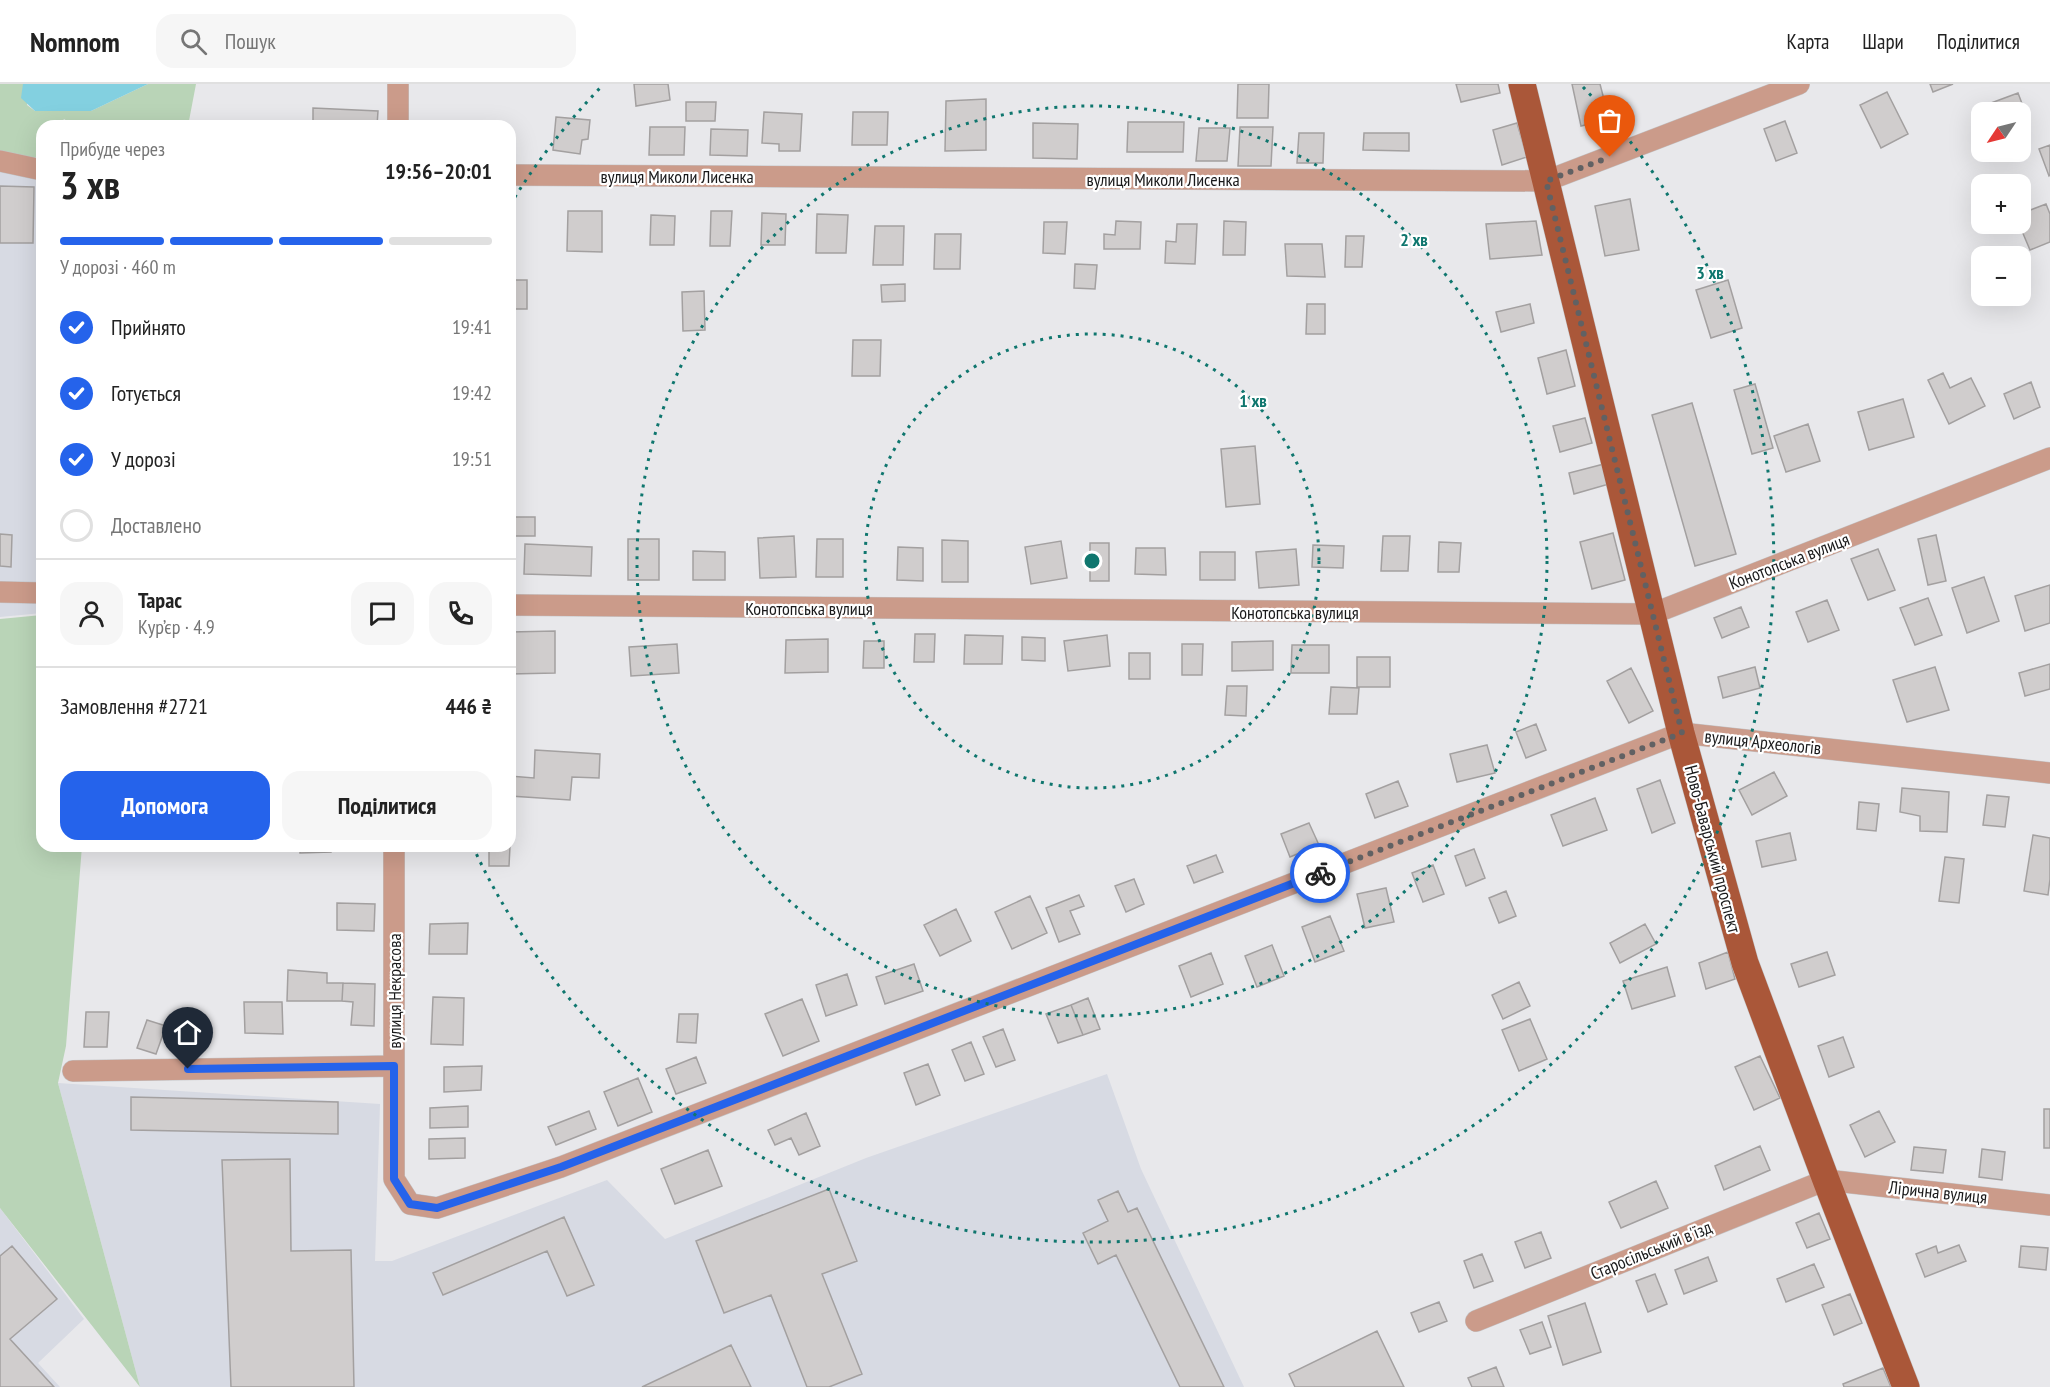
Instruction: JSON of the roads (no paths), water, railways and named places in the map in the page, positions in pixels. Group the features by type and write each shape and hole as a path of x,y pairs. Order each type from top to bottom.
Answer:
{"main road":[{"name":"Ново-Баварський проспект","path":"1522,84 1682,733 1745,963 1906,1387"}],"street":[{"path":"398,84 398,120"},
{"name":"вулиця Миколи Лисенка","path":"516,175 1546,181 1799,84"},
{"path":"0,161 36,169"},
{"name":"Конотопська вулиця","path":"516,605 1652,614 2050,458"},
{"path":"0,592 36,593"},
{"name":"вулиця Археологів","path":"410,1204 437,1208 561,1167 1682,733 2050,773"},
{"name":"вулиця Некрасова","path":"394,852 394,1179 410,1204"},
{"path":"73,1071 394,1066"},
{"name":"Лірична вулиця","path":"1826,1180 2050,1205"},
{"name":"Старосільський в'їзд","path":"1476,1321 1826,1180"}],"water":[{"path":"23,84 148,84 91,111 35,111 21,98"}]}
